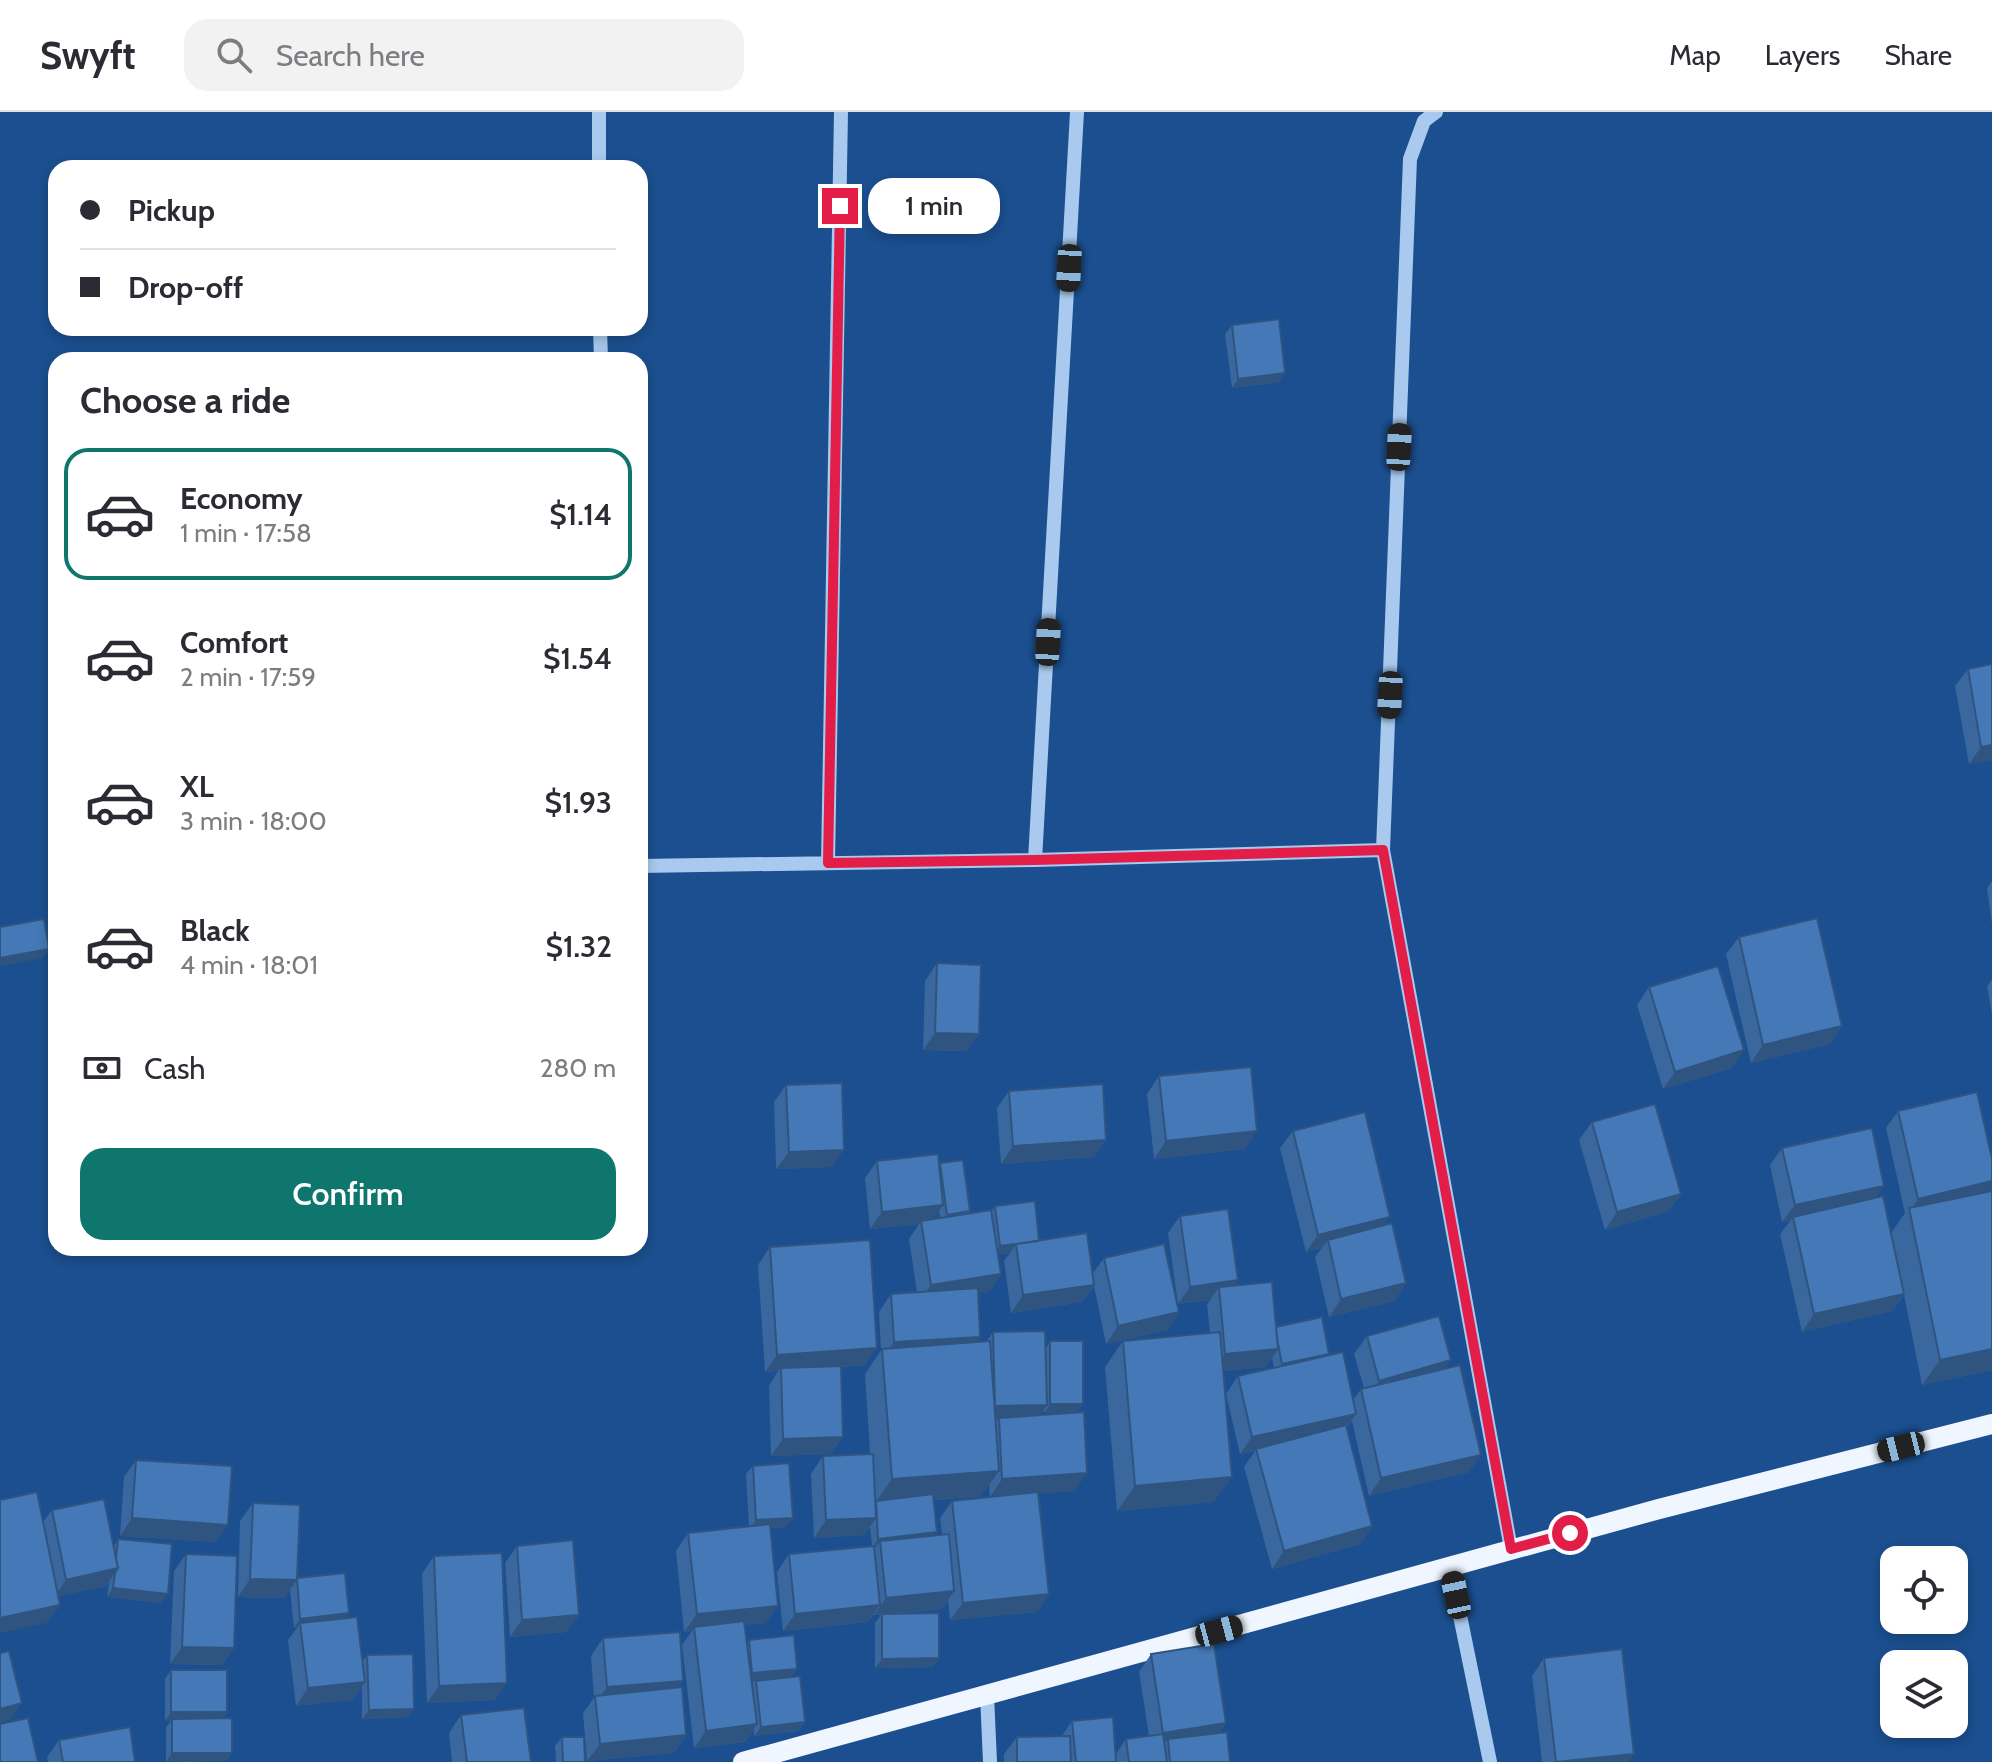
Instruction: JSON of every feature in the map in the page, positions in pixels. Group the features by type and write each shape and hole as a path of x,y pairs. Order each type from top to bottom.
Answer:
{"main road":[{"path":"743,1762 1511,1549 1992,1424"}],"street":[{"path":"599,112 599,160"},
{"path":"828,863 841,112"},
{"path":"1035,860 1077,112"},
{"path":"1436,112 1424,121 1410,159 1383,850 1511,1549"},
{"path":"648,866 1035,860 1383,850"},
{"path":"1450,1567 1490,1762"},
{"path":"987,1695 990,1762"}],"building":[{"path":"1279,319 1285,373 1238,379 1232,325"},
{"path":"1992,664 1992,745 1981,747 1968,669"},
{"path":"1817,918 1842,1026 1763,1045 1739,937"},
{"path":"44,919 48,949 0,958 0,927"},
{"path":"937,963 981,965 979,1034 935,1033"},
{"path":"1718,966 1744,1050 1675,1072 1649,987"},
{"path":"1251,1067 1257,1131 1166,1141 1159,1076"},
{"path":"842,1083 844,1150 789,1152 786,1085"},
{"path":"1103,1084 1106,1140 1013,1146 1009,1091"},
{"path":"1977,1092 1992,1159 1992,1181 1918,1199 1898,1111"},
{"path":"1655,1104 1681,1194 1617,1212 1592,1122"},
{"path":"1365,1112 1390,1217 1318,1235 1293,1131"},
{"path":"1872,1128 1884,1186 1795,1205 1782,1148"},
{"path":"938,1154 943,1205 882,1212 877,1161"},
{"path":"963,1160 970,1211 947,1215 940,1163"},
{"path":"1992,1191 1992,1349 1940,1360 1909,1208"},
{"path":"1883,1196 1904,1294 1814,1314 1793,1217"},
{"path":"1035,1201 1039,1241 1000,1246 995,1206"},
{"path":"1228,1209 1238,1280 1190,1287 1180,1216"},
{"path":"991,1210 1001,1274 931,1285 921,1221"},
{"path":"1392,1223 1406,1283 1341,1299 1328,1240"},
{"path":"1087,1233 1094,1285 1023,1295 1016,1244"},
{"path":"870,1240 877,1348 777,1355 770,1247"},
{"path":"1164,1244 1179,1312 1118,1326 1104,1258"},
{"path":"1272,1282 1278,1349 1225,1354 1219,1287"},
{"path":"978,1288 980,1337 894,1342 891,1294"},
{"path":"1439,1316 1451,1360 1379,1381 1367,1336"},
{"path":"1322,1317 1329,1354 1282,1364 1276,1327"},
{"path":"1045,1331 1047,1405 995,1406 993,1332"},
{"path":"1220,1332 1232,1477 1135,1486 1123,1341"},
{"path":"990,1341 999,1471 892,1479 882,1349"},
{"path":"1050,1341 1083,1341 1083,1404 1050,1404"},
{"path":"1343,1352 1356,1414 1252,1437 1238,1376"},
{"path":"1460,1365 1481,1455 1381,1478 1361,1389"},
{"path":"841,1366 843,1437 783,1439 781,1368"},
{"path":"1084,1412 1087,1473 1002,1479 999,1418"},
{"path":"1346,1425 1372,1526 1284,1551 1256,1449"},
{"path":"873,1454 876,1518 826,1520 823,1456"},
{"path":"136,1460 232,1466 228,1525 132,1518"},
{"path":"789,1463 793,1518 756,1520 753,1466"},
{"path":"37,1492 60,1605 0,1618 0,1500"},
{"path":"1038,1492 1049,1594 963,1603 952,1501"},
{"path":"933,1494 937,1532 878,1539 876,1501"},
{"path":"104,1499 118,1568 66,1580 52,1510"},
{"path":"253,1503 300,1505 297,1580 250,1579"},
{"path":"770,1524 778,1606 697,1614 688,1533"},
{"path":"949,1534 954,1591 886,1598 880,1541"},
{"path":"118,1539 172,1544 168,1594 113,1588 118,1568"},
{"path":"573,1540 579,1615 522,1620 517,1546"},
{"path":"874,1546 880,1605 795,1614 789,1554"},
{"path":"502,1553 507,1683 439,1686 434,1556"},
{"path":"186,1554 237,1556 234,1648 182,1647"},
{"path":"345,1573 349,1613 300,1619 297,1578"},
{"path":"939,1613 939,1658 882,1659 882,1614"},
{"path":"357,1617 365,1682 308,1688 300,1623"},
{"path":"744,1621 757,1724 706,1731 694,1627"},
{"path":"680,1632 683,1681 607,1687 603,1638"},
{"path":"794,1635 797,1669 752,1673 749,1640"},
{"path":"1214,1644 1226,1723 1163,1733 1151,1654"},
{"path":"1622,1649 1634,1754 1556,1762 1544,1658"},
{"path":"9,1651 22,1703 0,1709 0,1653"},
{"path":"413,1654 414,1709 369,1710 367,1655"},
{"path":"171,1670 227,1670 227,1712 171,1712"},
{"path":"800,1676 805,1722 761,1727 756,1681"},
{"path":"682,1687 686,1735 600,1744 595,1696"},
{"path":"524,1708 531,1762 467,1762 461,1715"},
{"path":"1113,1717 1116,1762 1076,1762 1072,1721"},
{"path":"28,1718 38,1762 0,1762 0,1724"},
{"path":"232,1718 232,1753 172,1753 172,1719"},
{"path":"130,1727 135,1762 63,1762 59,1740"},
{"path":"1227,1732 1230,1762 1170,1762 1168,1739"},
{"path":"1163,1734 1167,1762 1129,1762 1126,1739"},
{"path":"1070,1736 1071,1762 1017,1762 1017,1737"},
{"path":"562,1737 584,1737 585,1762 563,1762"}],"route":[{"path":"840,206 828,863 1383,850 1511,1549 1570,1533"}]}
